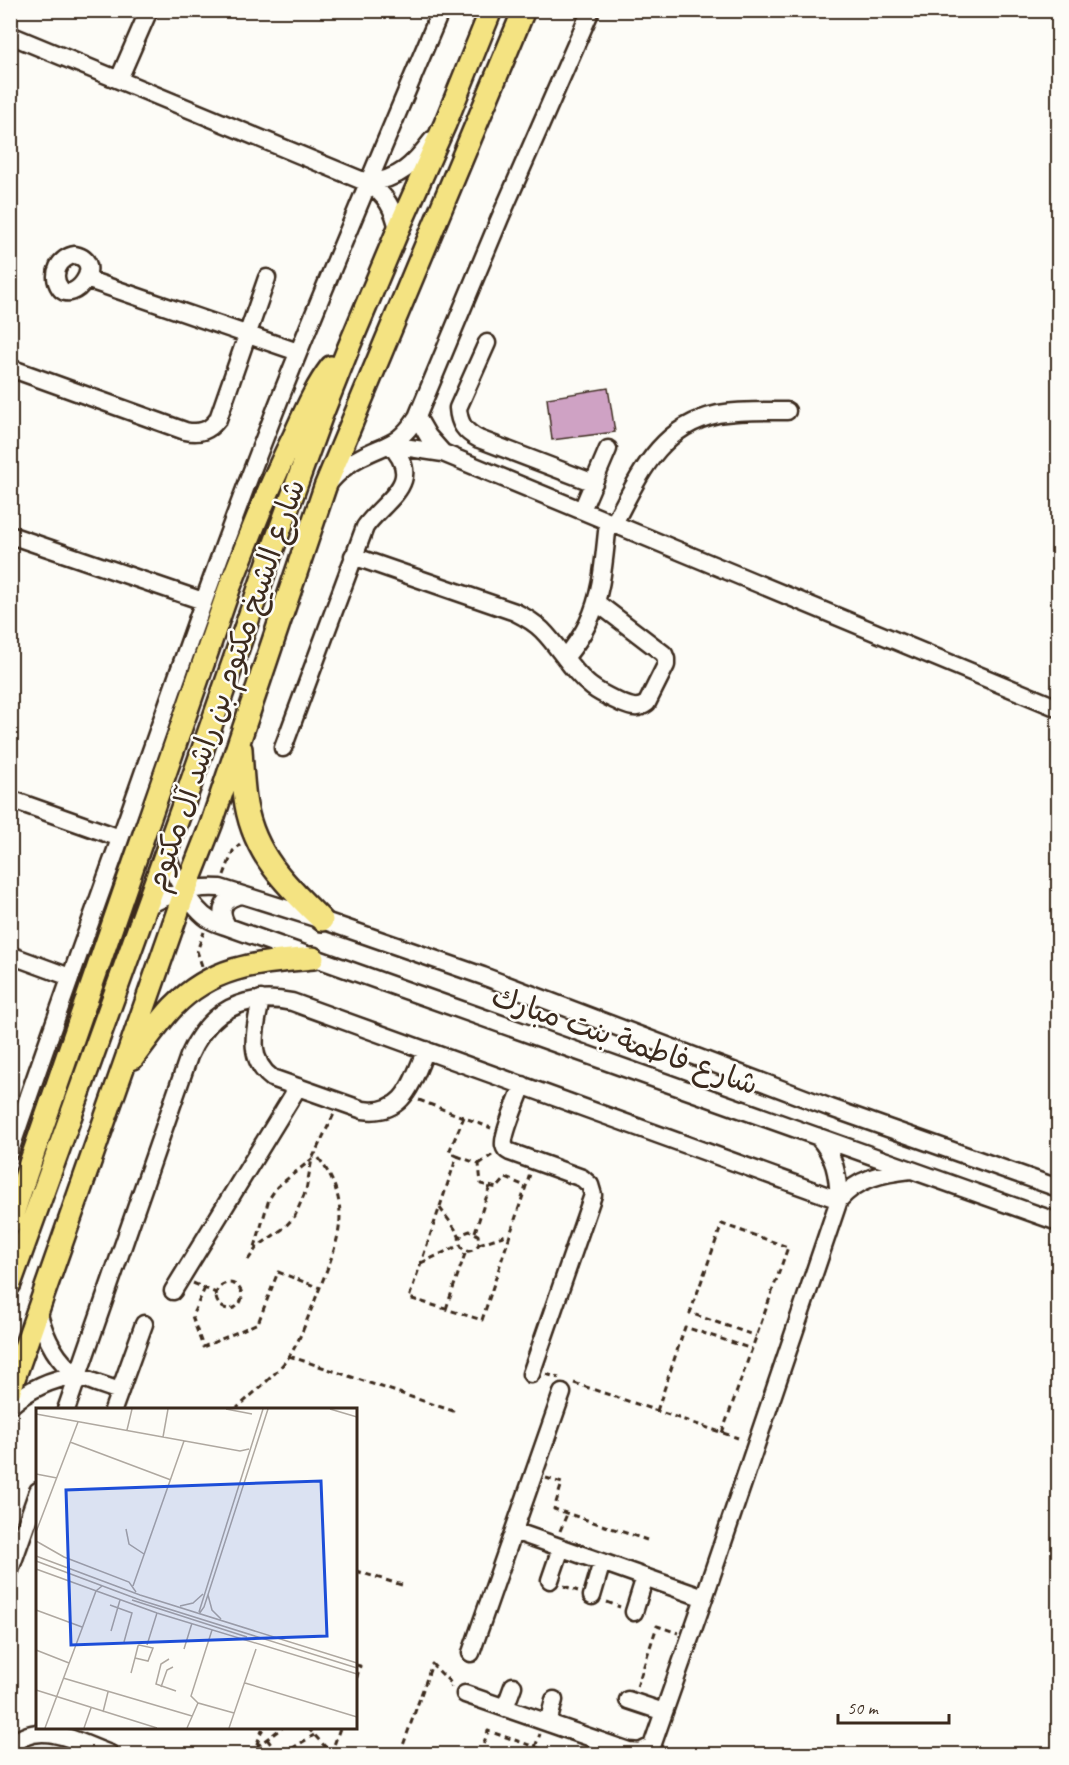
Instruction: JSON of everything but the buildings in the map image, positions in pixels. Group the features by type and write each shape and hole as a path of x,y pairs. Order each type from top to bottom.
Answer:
{"main road":[{"name":"شارع الشيخ مكتوم بن راشد آل مكتوم","path":"10,1284 191,783 274,544 348,349 492,10"},
{"name":"شارع الشيخ مكتوم بن راشد آل مكتوم","path":"10,1390 161,965 185,891 211,825 325,487 524,10"},
{"path":"10,1223 243,552 282,460 316,390 348,349"},
{"path":"241,736 244,790 253,833 274,870 322,920"},
{"path":"191,783 195,824 206,828 211,825"},
{"path":"125,964 142,950 152,952 161,965"},
{"path":"122,1073 173,1008 207,981 245,966 313,958"}],"street":[{"path":"119,79 149,10"},
{"path":"325,487 346,466 390,445 403,435 417,417 530,146 591,10"},
{"path":"10,1151 203,601 298,352 440,11"},
{"path":"10,35 368,183 386,198 392,207 398,230"},
{"path":"368,183 388,179 407,168 445,124"},
{"path":"10,368 185,431 204,432 218,419 267,278"},
{"path":"86,279 298,352"},
{"path":"487,343 458,408 458,418 463,427 479,439 594,483"},
{"path":"565,658 584,632 596,602 611,524 656,451 684,427 701,419 719,414 787,411"},
{"path":"417,417 428,436 443,453"},
{"path":"390,445 443,453 1059,708"},
{"path":"283,748 365,527 400,489 404,477 404,465 399,454 390,445"},
{"path":"582,510 608,449"},
{"path":"10,535 203,601"},
{"path":"353,556 515,612 544,632 588,684 601,694 636,708 642,707 647,703 666,665 664,654 596,602"},
{"path":"10,799 120,838"},
{"name":"شارع فاطمة بنت مبارك","path":"166,852 173,873 192,902 209,919 228,927 1059,1222"},
{"name":"شارع فاطمة بنت مبارك","path":"146,907 165,897 185,891 207,887 220,888 322,920 483,976 831,1108 1059,1188"},
{"path":"228,927 222,920 225,902 242,895"},
{"path":"10,955 70,977"},
{"path":"261,999 254,1044 256,1059 265,1073 272,1078 363,1110 379,1111 394,1105 406,1095 426,1050"},
{"path":"67,1408 189,1056 205,1028 230,1008 245,1002 277,999 292,1002 839,1200"},
{"path":"523,1085 506,1134 504,1143 507,1150 582,1178 590,1185 593,1195 532,1372"},
{"path":"177,1285 298,1087"},
{"path":"465,1694 629,1751 640,1752 652,1746 839,1200 838,1178 833,1160 817,1136"},
{"path":"839,1200 864,1180 913,1169"},
{"path":"38,1311 52,1347 77,1375 120,1391"},
{"path":"114,1408 144,1324"},
{"path":"10,1406 40,1385 77,1375"},
{"path":"471,1653 562,1393"},
{"path":"10,1570 36,1497"},
{"path":"514,1531 704,1598"},
{"path":"550,1580 561,1548"},
{"path":"592,1596 602,1562"},
{"path":"634,1612 645,1577"},
{"path":"505,1708 513,1686"},
{"path":"548,1723 555,1700"},
{"path":"630,1701 664,1712"},
{"path":"10,1748 18,1740 32,1733 56,1731 110,1755"}],"path":[{"path":"220,888 233,851"},
{"path":"406,1095 506,1134"},
{"path":"254,1250 296,1216 306,1190 312,1159 340,1102"},
{"path":"464,1117 449,1152 478,1164 481,1184 497,1188 506,1178 525,1186"},
{"path":"237,1408 271,1377 289,1356 302,1333 337,1243 340,1219 334,1184 315,1153"},
{"path":"458,1156 409,1298 482,1320 534,1160"},
{"path":"248,1260 254,1250 272,1192 312,1159"},
{"path":"475,1232 490,1186"},
{"path":"440,1207 460,1238 460,1245 466,1251"},
{"path":"722,1433 788,1247 722,1224 690,1313 756,1336"},
{"path":"460,1238 466,1231 475,1232 480,1239 479,1244"},
{"path":"466,1251 474,1250 479,1244 510,1234"},
{"path":"421,1263 460,1245"},
{"path":"446,1309 466,1251"},
{"path":"205,1288 192,1316 203,1347 258,1323 278,1272 320,1288"},
{"path":"232,1283 240,1289 242,1299 236,1307 226,1309 218,1302 216,1293 223,1285 232,1283"},
{"path":"177,1285 205,1288 216,1293"},
{"path":"657,1411 685,1327 752,1349"},
{"path":"289,1356 456,1412"},
{"path":"532,1372 738,1438"},
{"path":"533,1474 562,1483 554,1509 647,1540"},
{"path":"357,1571 405,1586"},
{"path":"630,1701 657,1626 691,1637"},
{"path":"400,1755 432,1664 452,1684 450,1694 465,1694"},
{"path":"253,1755 263,1729"},
{"path":"256,1747 281,1729"},
{"path":"309,1729 330,1753"},
{"path":"330,1753 340,1729"},
{"path":"480,1755 488,1731 556,1755"},
{"path":"283,1755 314,1735"},
{"path":"267,1739 278,1755"},
{"path":"322,1755 330,1753"}]}
